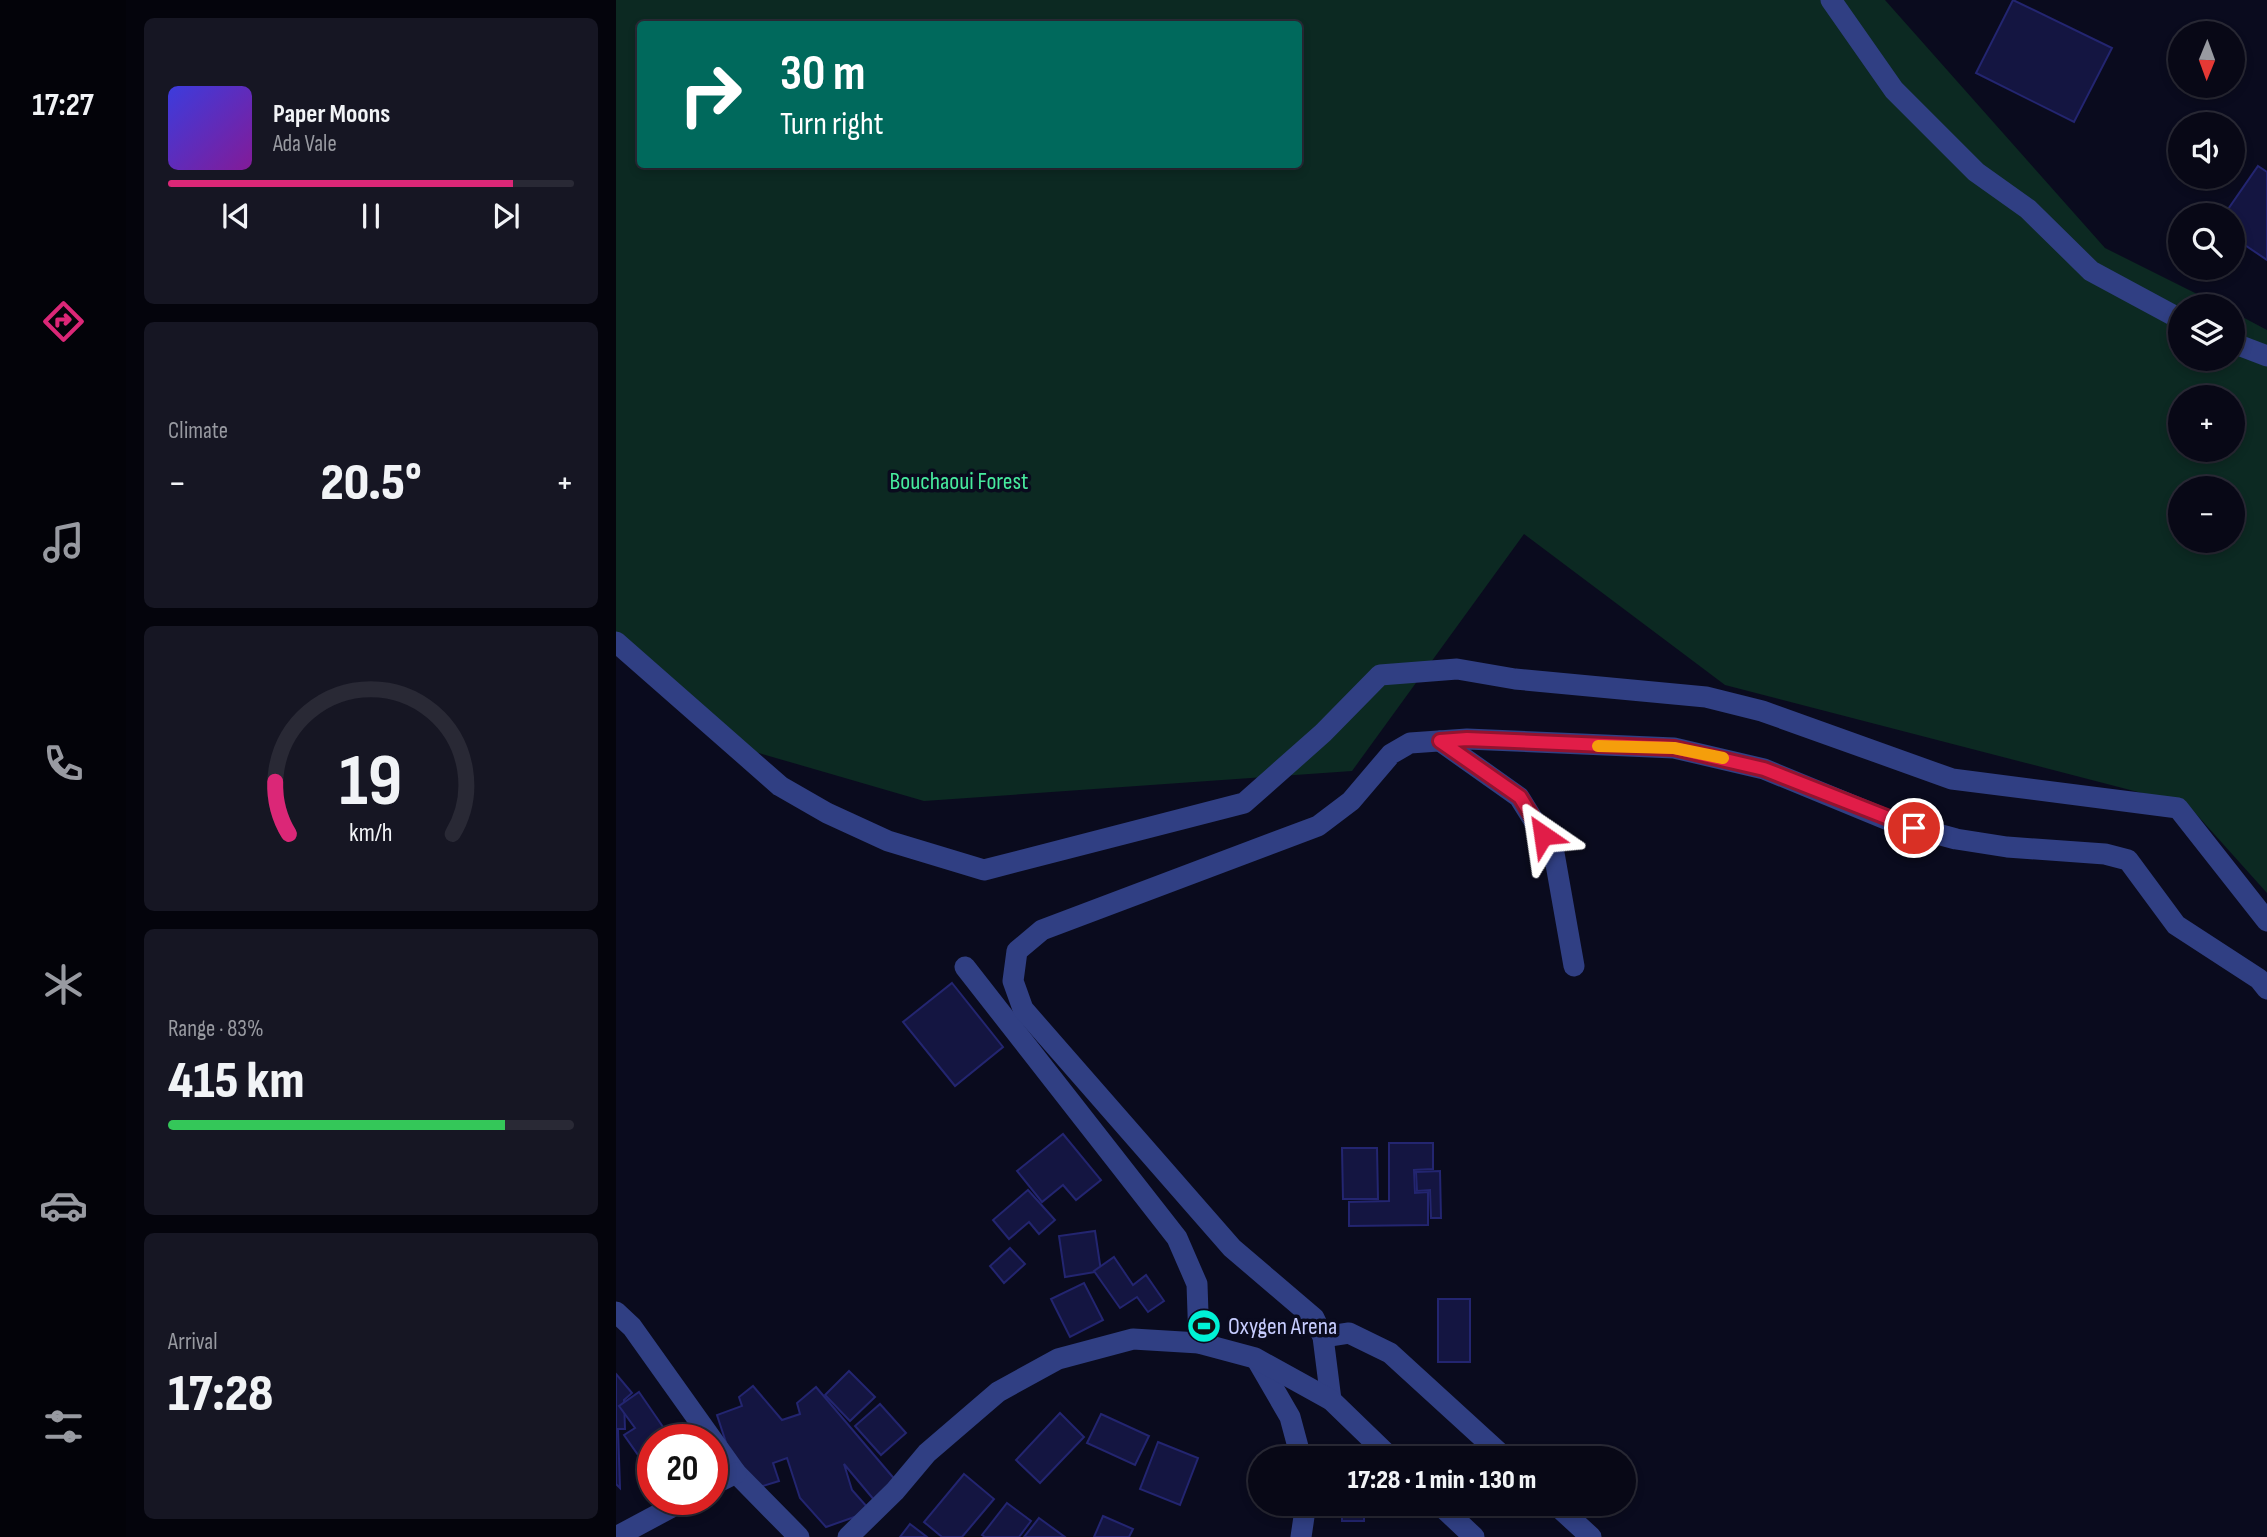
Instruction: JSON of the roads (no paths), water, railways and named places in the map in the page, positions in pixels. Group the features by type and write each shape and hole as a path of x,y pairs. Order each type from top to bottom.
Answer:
{"street":[{"path":"1831,0 1894,90 1976,172 2028,209 2091,271 2168,312"},
{"path":"2245,348 2267,356"},
{"path":"616,642 780,786 827,813 888,841 984,870 1244,803 1323,733 1380,675 1457,669 1515,679 1706,697 1762,711 1952,779 2178,808 2267,921"},
{"path":"1331,1400 1323,1336 1314,1318 1232,1248 1023,1009 1013,981 1017,951 1042,930 1318,826 1351,801 1391,754 1410,743 1467,739 1674,748 1764,769 1893,822 1956,839 2007,847 2105,854 2128,860 2176,925 2259,979 2267,989"},
{"path":"1440,741 1520,797 1555,853 1574,966"},
{"path":"965,967 1177,1238 1197,1284 1199,1343"},
{"path":"616,1312 632,1327 736,1473 799,1537"},
{"path":"1323,1336 1349,1333 1390,1353 1492,1446"},
{"path":"848,1537 895,1491 927,1453 998,1392 1058,1359 1133,1339 1199,1343 1255,1359 1331,1400 1379,1446"},
{"path":"1255,1359 1290,1417 1298,1446"},
{"path":"728,1477 736,1473"},
{"path":"616,1537 657,1515"},
{"path":"1301,1537 1304,1516"},
{"path":"1452,1516 1474,1537"},
{"path":"1568,1516 1591,1537"}],"place":[{"name":"Oxygen Arena","path":"1204,1326"}],"park label":[{"name":"Bouchaoui Forest","path":"959,481"}]}
